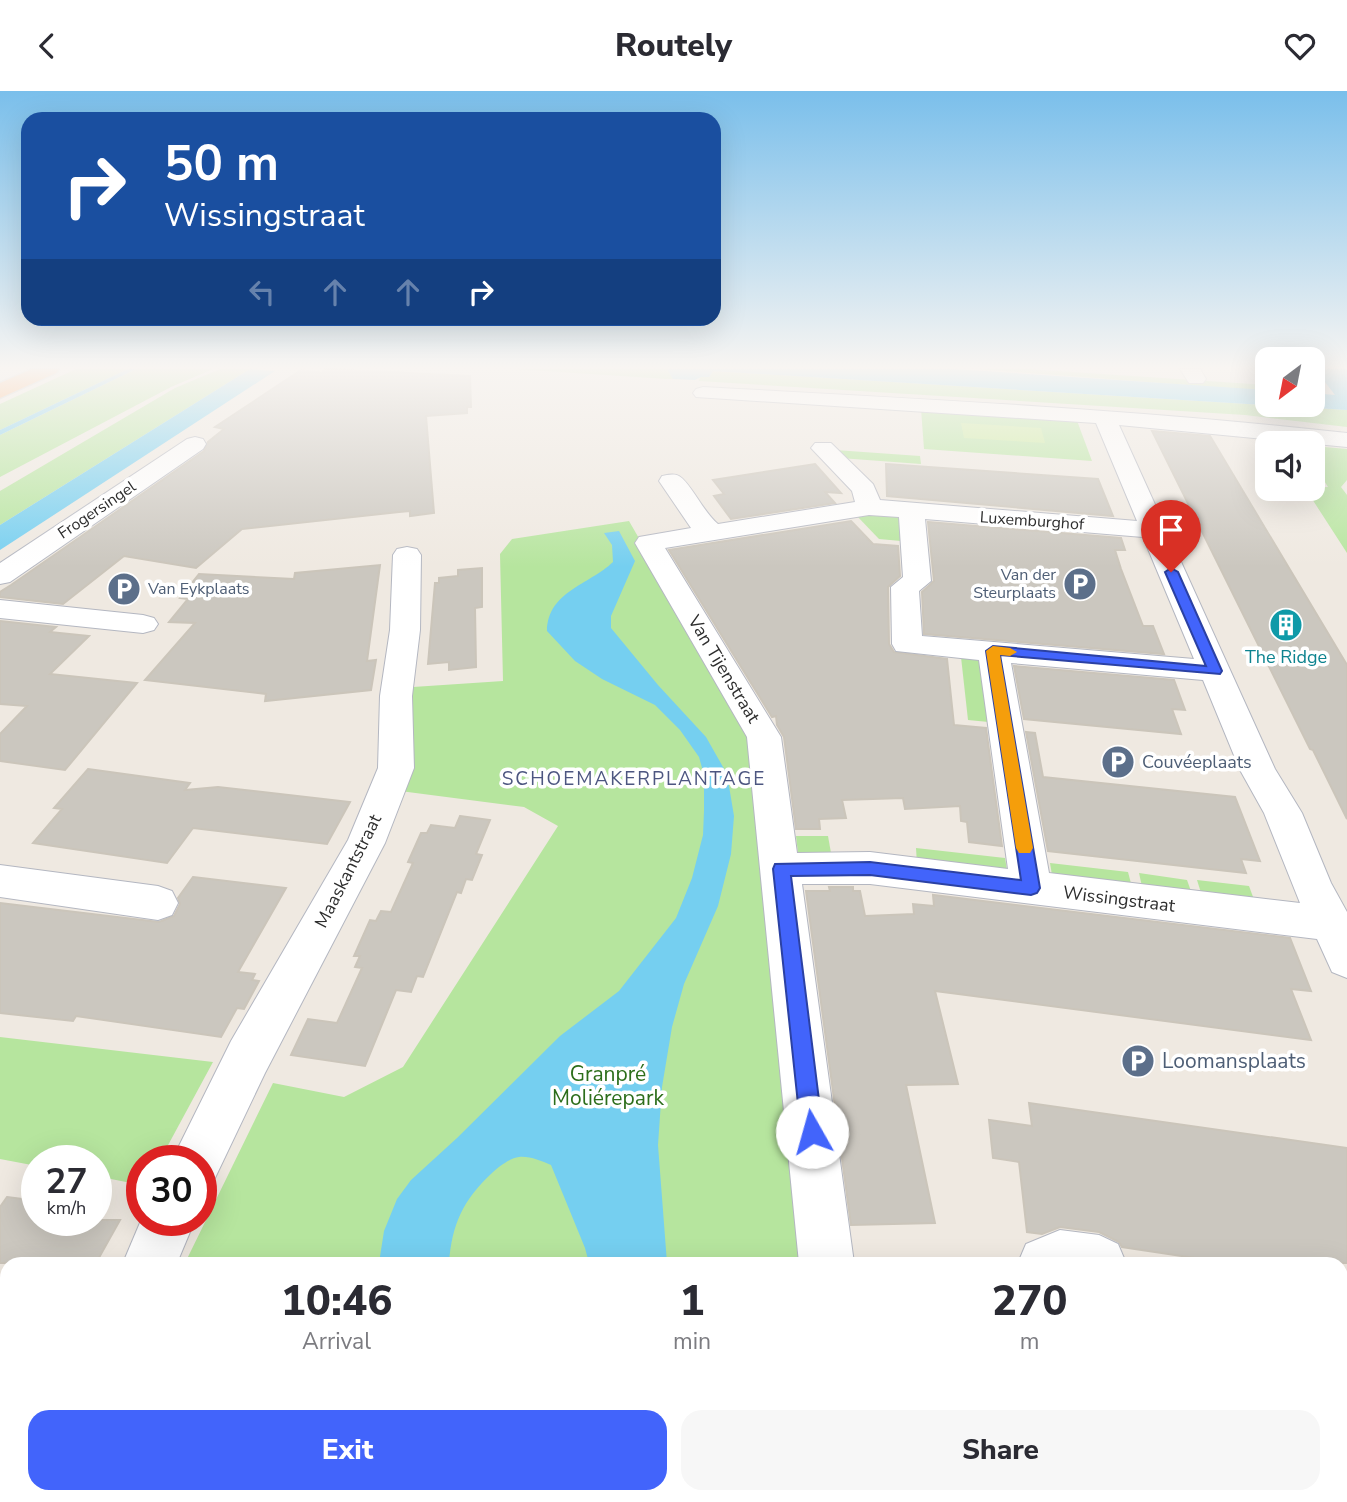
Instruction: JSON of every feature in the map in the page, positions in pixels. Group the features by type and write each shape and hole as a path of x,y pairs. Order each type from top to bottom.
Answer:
{"street":[{"path":"1112,435 1258,770 1329,885 1339,942"},
{"path":"1303,435 1347,440"},
{"name":"Frogersingel","path":"0,576 195,444"},
{"path":"823,448 864,489 869,507"},
{"path":"671,481 701,523 714,533"},
{"name":"Luxemburghof","path":"648,543 869,507 1153,530"},
{"path":"912,512 918,582 905,587 907,644 1215,671"},
{"name":"Van Tijenstraat","path":"648,543 764,737 828,1257"},
{"name":"Maaskantstraat","path":"204,1145 248,1057 366,843 396,768 396,696 405,630 407,555"},
{"path":"0,609 143,624"},
{"path":"993,651 1031,888"},
{"name":"Wissingstraat","path":"781,869 870,869 1031,888 1339,942"},
{"path":"0,881 158,902"},
{"path":"153,1257 161,1236"}],"green space":[{"path":"0,435 80,435 0,477"},
{"path":"95,435 144,435 0,525 0,491"},
{"path":"923,435 1082,435 1092,461 924,449"},
{"path":"963,435 1043,435 1045,443 964,438"},
{"path":"1325,447 1347,449 1347,480 1341,487 1347,495 1347,553 1313,501 1325,501 1325,487 1328,487 1325,482"},
{"path":"835,450 920,456 921,464 840,458"},
{"path":"856,515 900,515 901,541 879,539"},
{"name":"Granpré Moliérepark","path":"629,521 755,740 814,1257 188,1257 198,1236 217,1236 217,1198 273,1083 344,1097 403,1067 558,826 524,807 400,791 404,779 413,687 503,681 500,554 512,539"},
{"path":"961,657 990,659 999,723 968,720"},
{"path":"796,836 828,836 831,853 798,853"},
{"path":"916,848 1005,858 1008,876 917,865"},
{"path":"1050,863 1128,872 1133,891 1053,881"},
{"path":"1139,873 1187,880 1193,897 1143,891"},
{"path":"1197,880 1249,886 1256,905 1203,899"},
{"path":"0,1037 213,1062 168,1145 126,1145 126,1182 112,1179 112,1145 21,1145 21,1163 0,1159"}],"water":[{"path":"144,435 177,435 0,550 0,525"},
{"path":"619,531 635,561 611,616 611,628 706,737 727,774 734,816 731,854 718,906 684,984 672,1027 662,1087 658,1145 667,1257 587,1257 551,1165 519,1157 495,1171 466,1203 456,1225 450,1257 380,1257 384,1231 397,1199 411,1180 560,1036 619,991 676,918 692,878 703,835 704,775 699,757 680,730 655,705 602,679 575,661 547,631 549,617 562,598 613,562 612,545 604,533"}],"building":[{"path":"217,435 428,435 434,513 410,516 410,511 242,529 196,568 124,556 63,604 0,597 0,592 204,451 208,442"},
{"name":"The Ridge","path":"1154,435 1210,436 1347,665 1347,819 1313,750 1310,749"},
{"path":"815,464 841,493 825,492 835,503 731,519 714,496 724,494 713,480"},
{"path":"886,464 1098,479 1113,516 887,496"},
{"path":"851,521 873,544 898,546 900,576 888,587 889,644 894,652 947,659 954,725 986,728 1002,846 969,842 967,822 961,821 960,806 905,809 903,798 842,800 846,818 819,819 820,829 796,829 784,737 777,725 776,716 772,717 669,550"},
{"path":"928,522 1121,538 1125,550 1115,550 1121,569 1143,626 1153,626 1164,654 924,634 922,592 934,581"},
{"path":"380,565 367,661 376,660 371,690 265,701 266,694 145,680 195,623 169,622 188,599 180,598 199,574 294,579 295,573"},
{"path":"482,568 482,607 475,608 476,667 449,670 449,662 428,664 435,583 439,583 439,578 458,576 458,570"},
{"path":"0,621 56,627 50,632 89,636 50,674 137,683 65,770 0,761 0,734 27,706 0,704"},
{"path":"1014,666 1174,680 1185,710 1172,709 1181,734 1024,719"},
{"path":"1026,732 1035,733 1043,777 1235,797 1260,861 1241,859 1246,873 1048,851"},
{"path":"88,769 190,783 185,790 218,787 350,802 327,844 193,828 167,863 33,843 62,809 54,808"},
{"path":"460,816 490,820 476,854 482,855 472,880 466,879 461,893 457,892 423,977 417,976 411,992 396,990 365,1066 291,1055 308,1019 337,1023 362,968 355,967 360,956 354,956 370,920 376,921 381,911 391,912 413,863 408,862 421,833 427,833 431,825 455,828"},
{"path":"193,877 286,888 238,972 255,974 252,980 259,981 244,1009 237,1008 221,1037 76,1016 73,1021 0,1013 0,903 159,922 174,916 180,904 178,898"},
{"path":"829,887 853,887 853,891 860,891 865,916 914,914 913,904 934,906 933,895 1290,938 1311,991 1291,989 1311,1040 935,991 958,1084 906,1085 935,1223 851,1225 806,891 830,891"},
{"path":"1029,1103 1347,1148 1347,1257 1188,1257 1122,1247 1119,1242 1099,1232 1060,1227 1042,1234 1027,1232 1019,1162 993,1158 989,1120 1032,1126"},
{"path":"7,1197 21,1199 21,1236 111,1236 99,1257 0,1257 0,1207"},
{"path":"112,1220 120,1220 112,1234"}],"slow traffic":[{"path":"1010,652 993,651 1025,848"}],"place":[{"name":"Van der Steurplaats","path":"1080,584"},
{"name":"Van Eykplaats","path":"124,589"},
{"name":"The Ridge","path":"1286,625"},
{"name":"Couvéeplaats","path":"1118,762"},
{"name":"Loomansplaats","path":"1138,1061"}],"district":[{"name":"SCHOEMAKERPLANTAGE","path":"634,779"}],"route":[{"path":"812,1132 781,869 870,869 1031,888 993,651 1215,671 1171,572"}]}
